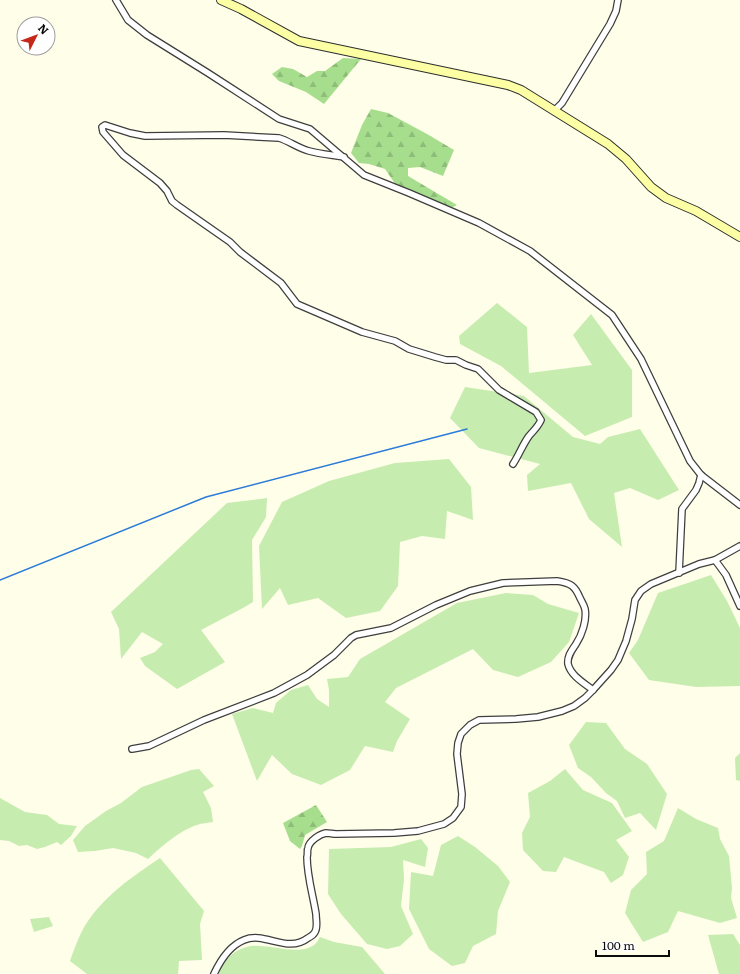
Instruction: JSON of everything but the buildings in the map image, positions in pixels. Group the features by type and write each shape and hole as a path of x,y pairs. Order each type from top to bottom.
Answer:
{"street":[{"path":"116,0 128,20 147,35 279,119 310,129 364,175 479,223 530,251 612,315 641,359 690,461 701,475 740,505"},
{"path":"221,0 241,9 299,41 508,85 521,90 608,144 626,159 651,187 666,198 696,211 740,237"},
{"path":"553,110 562,103 610,24 616,10 618,0"},
{"path":"344,157 310,151 279,138 224,135 145,136 105,125 102,127 103,132 123,156 160,183 176,205 230,242 240,252 280,283 297,304 362,332 395,341 409,349 446,360 456,360 478,369 498,390 536,412 541,420 538,427 530,435 513,464"},
{"path":"679,573 682,509 696,490 701,475"},
{"path":"214,974 225,956 235,945 243,940 252,938 296,944 315,933 317,924 307,867 308,846 319,836 326,833 394,833 418,831 444,824 453,818 461,807 462,794 457,754 461,734 470,725 479,720 538,717 562,711 574,706 586,698 618,660 626,642 635,600 641,591 651,584 699,564 715,560 740,546"},
{"path":"715,560 726,575 740,606"},
{"path":"132,749 149,746 204,720 274,693 307,675 334,655 356,635 391,628 436,605 470,591 503,583 558,581 566,582 573,586 578,592 586,612 581,634 576,645 570,652 568,663 575,676 593,690"}],"green space":[{"path":"343,58 361,59 324,104 306,92 279,81 272,74 282,67 293,69 307,77 317,71 325,71"},
{"path":"371,109 388,113 454,150 443,176 420,167 408,168 408,176 457,205 451,208 396,185 385,169 369,164 359,163 351,153 362,125"},
{"path":"497,303 527,327 529,373 592,365 573,335 591,314 632,370 632,417 585,436 501,366 460,344 459,336"},
{"path":"465,387 524,396 573,437 600,444 608,437 640,429 679,490 658,500 630,488 614,493 622,547 589,519 571,483 528,491 527,475 540,464 479,448 450,418"},
{"path":"449,459 471,487 473,520 447,511 445,539 422,536 400,542 398,586 380,611 346,618 318,598 288,605 280,588 262,609 259,546 282,502 329,481 395,463"},
{"path":"267,498 266,517 252,540 253,602 201,630 225,662 177,689 145,666 140,658 155,652 163,644 142,632 121,659 119,629 111,612 227,503"},
{"path":"711,575 727,601 740,628 740,686 696,687 649,680 629,653 638,640 658,593"},
{"path":"506,593 533,595 548,604 579,613 569,642 551,662 518,677 493,670 473,649 396,688 385,702 410,719 397,741 393,752 365,746 350,770 321,785 292,774 272,755 257,781 232,714 253,708 273,713 276,703 291,690 308,685 317,699 329,707 329,690 327,679 348,677 360,659 457,603"},
{"path":"586,722 606,723 625,749 647,764 667,794 656,830 640,813 625,818 617,801 606,793 591,777 578,768 569,745"},
{"path":"740,753 740,781 736,780 735,758"},
{"path":"199,769 214,786 203,792 211,808 213,822 191,827 177,835 148,859 136,853 113,848 78,852 73,840 85,826 106,811 121,803 142,787 191,770"},
{"path":"565,769 583,790 612,803 632,831 616,840 629,857 623,875 611,883 604,872 564,857 556,872 543,871 523,850 522,833 530,817 528,793 550,781"},
{"path":"0,798 25,812 47,815 59,824 77,826 71,836 61,845 57,842 37,849 27,845 19,846 9,841 0,840"},
{"path":"316,805 327,822 305,835 300,849 290,841 283,823"},
{"path":"678,808 696,819 718,828 720,839 729,856 732,888 731,898 737,918 720,923 678,911 668,932 643,942 625,913 631,890 647,874 646,852 664,841"},
{"path":"458,836 475,847 498,866 510,882 498,911 496,934 473,946 465,963 452,966 429,949 409,909 411,872 433,876 441,845"},
{"path":"421,839 428,848 425,867 403,860 404,879 401,906 413,934 400,946 387,949 367,944 341,914 328,894 329,849 391,847"},
{"path":"160,858 204,911 200,924 202,960 179,961 178,974 87,974 70,961 79,937 86,924 110,895"},
{"path":"49,917 53,926 34,932 30,919"},
{"path":"733,934 740,945 740,974 719,974 708,935"},
{"path":"320,937 334,942 362,947 385,974 219,974 227,959 235,952 243,948 249,946 265,946 295,950 302,949 314,945"}],"waterway":[{"path":"0,580 206,497 467,429"}]}
